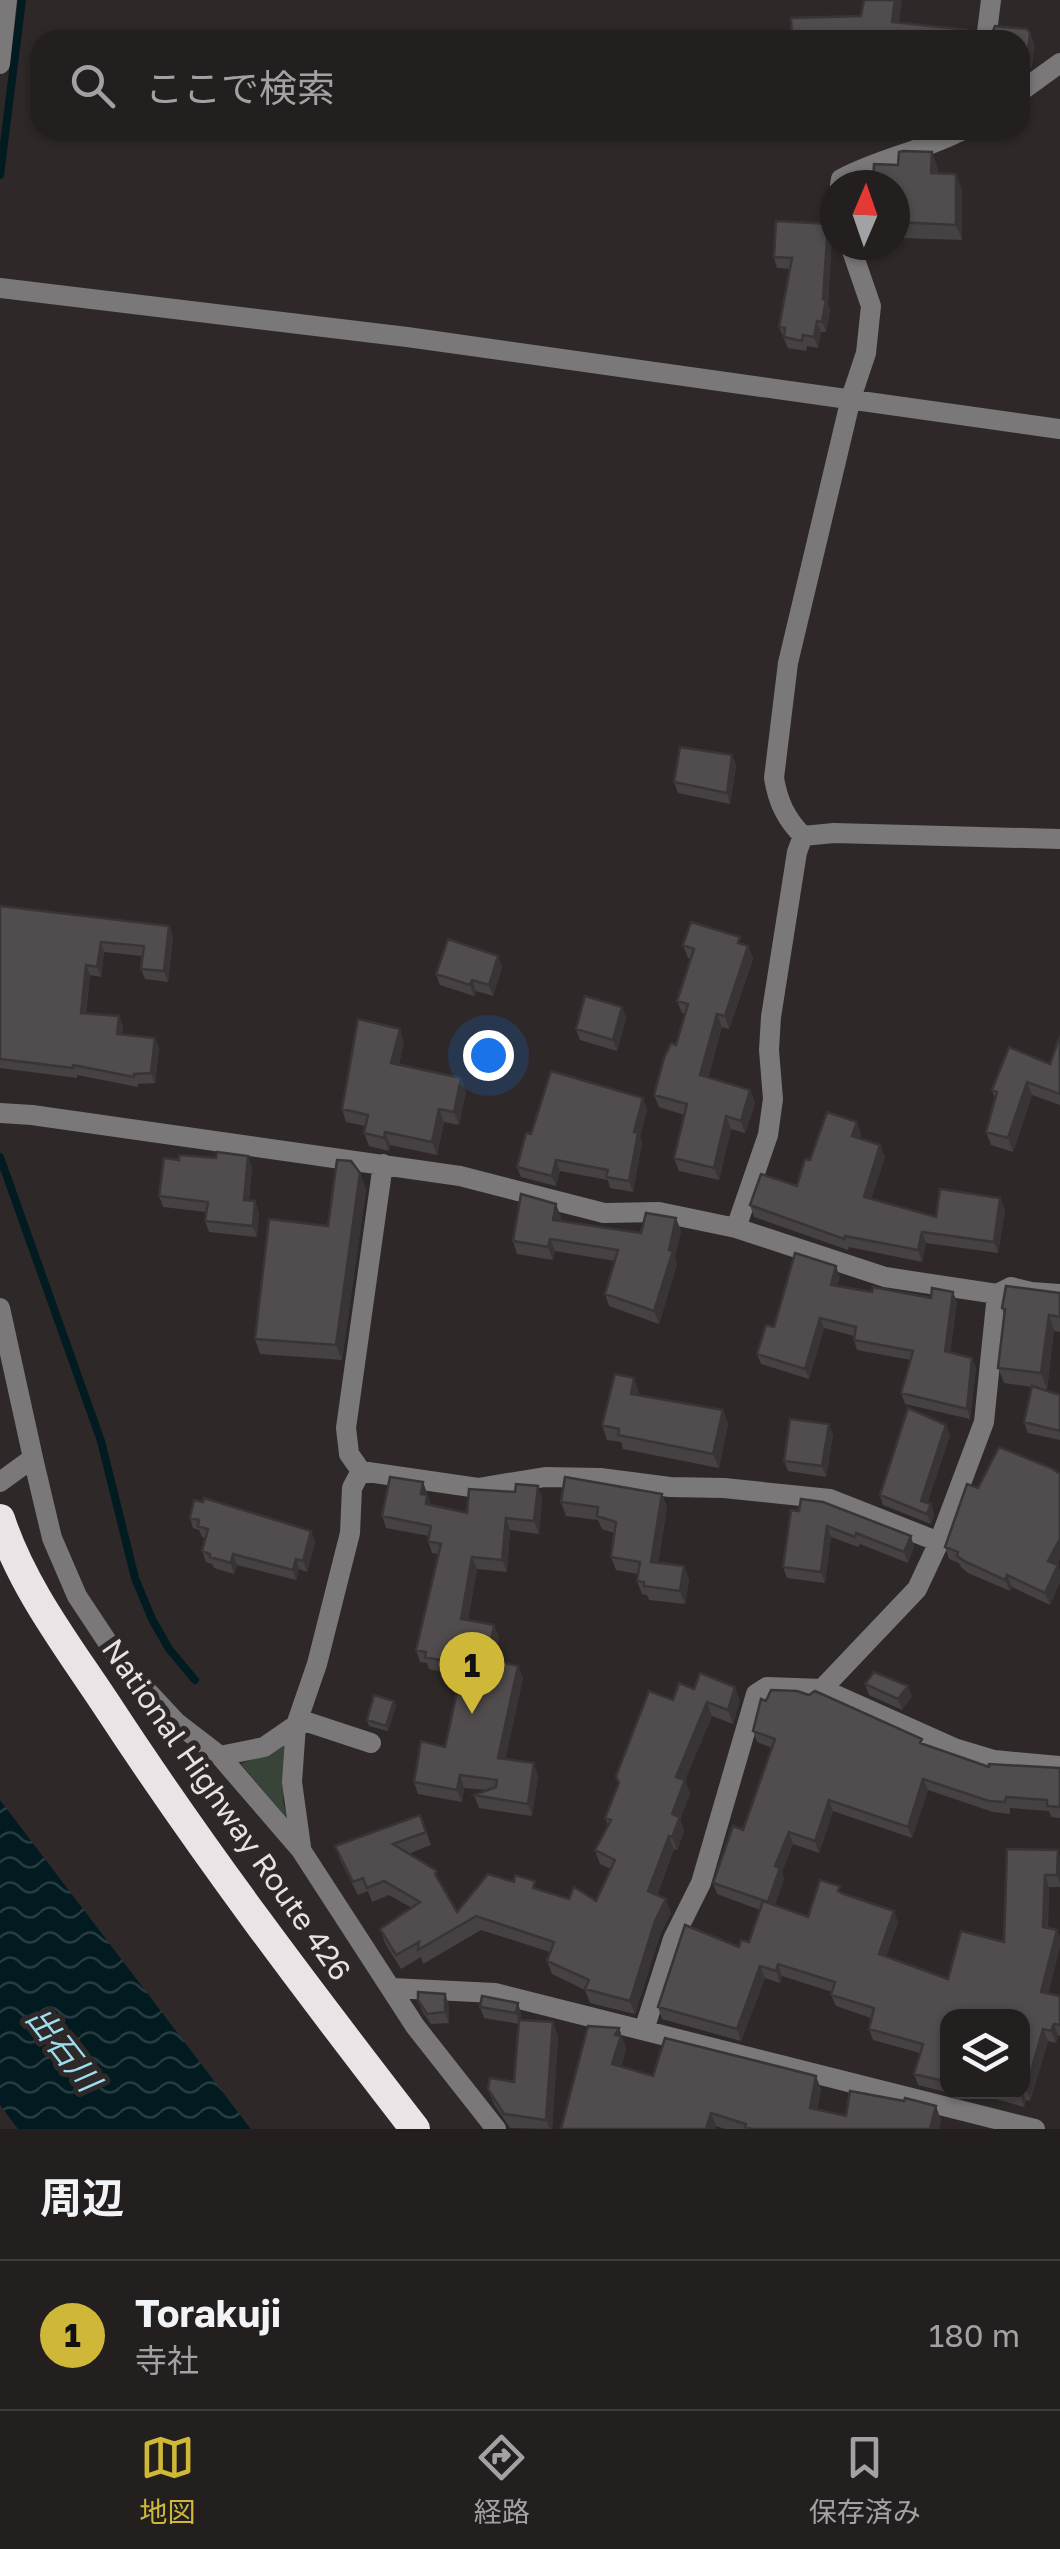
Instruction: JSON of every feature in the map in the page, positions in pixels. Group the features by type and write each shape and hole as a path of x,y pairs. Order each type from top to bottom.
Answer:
{"highway":[{"name":"National Highway Route 426","path":"0,1519 24,1578 165,1794 415,2129"}],"street":[{"path":"0,64 7,0"},
{"path":"987,30 991,0"},
{"path":"1030,85 1060,63"},
{"path":"857,170 943,140"},
{"path":"802,836 788,821 776,794 776,754 788,663 851,398 866,353 871,306 855,260"},
{"path":"0,288 388,334 1060,429"},
{"path":"802,836 834,833 1060,839"},
{"path":"736,1228 768,1136 772,1099 771,1017 802,836"},
{"path":"0,1113 460,1176 604,1212 658,1212 736,1228 885,1277 997,1294 1011,1287 1060,1294"},
{"path":"383,1164 346,1428 349,1454 361,1471 478,1488 545,1477 600,1478 830,1499 939,1542"},
{"path":"822,1689 917,1589 939,1542 984,1422 997,1294"},
{"path":"0,1308 52,1538 78,1596 122,1664 177,1723 220,1756 301,1850 435,2053 496,2129"},
{"path":"0,1482 34,1458"},
{"path":"301,1850 292,1796 297,1722 317,1664 350,1533 352,1488 361,1471"},
{"path":"644,2030 673,1939 701,1883 756,1694 767,1687 822,1689 954,1748 994,1760 1060,1766"},
{"path":"220,1756 264,1747 297,1722"},
{"path":"297,1722 371,1744"},
{"path":"392,1988 495,1993 1036,2129"}],"green space":[{"path":"288,1743 283,1802 288,1820 241,1764"}],"water":[{"name":"出石川","path":"0,1800 251,2129 18,2129 0,2105"}],"building":[{"path":"864,0 895,0 892,22 968,30 792,30 791,18 861,16"},
{"path":"995,26 1028,30 993,30"},
{"path":"899,152 932,152 931,173 956,174 956,225 910,223 910,170 874,170 874,164 898,165"},
{"path":"776,221 820,224 826,300 814,337 803,335 802,341 784,337 785,328 779,327 792,258 774,257"},
{"path":"680,747 732,755 727,793 674,782"},
{"path":"0,906 169,926 164,971 141,969 144,946 101,942 97,967 86,965 81,1013 119,1016 117,1034 155,1038 151,1073 134,1077 73,1065 0,1059"},
{"path":"691,922 740,937 738,943 748,946 725,1016 717,1014 700,1075 750,1090 741,1121 726,1116 714,1168 674,1158 687,1104 654,1095 664,1058 671,1043 676,1045 688,1004 677,1001 694,949 683,945"},
{"path":"448,939 498,956 489,985 472,980 470,985 436,974"},
{"path":"585,996 622,1007 613,1040 576,1029"},
{"path":"358,1019 400,1029 391,1063 461,1078 454,1112 439,1109 432,1142 385,1132 384,1138 364,1133 368,1115 342,1109"},
{"path":"1060,1036 1060,1094 1027,1082 1008,1138 986,1132 997,1092 992,1090 1009,1047 1050,1064"},
{"path":"551,1071 643,1098 634,1132 638,1133 629,1181 606,1177 608,1170 556,1160 552,1176 517,1167"},
{"path":"827,1112 857,1122 852,1136 880,1145 864,1197 936,1217 940,1189 1000,1198 994,1242 922,1232 918,1250 845,1236 844,1239 750,1205 761,1174 797,1186"},
{"path":"217,1152 248,1156 244,1200 255,1201 253,1226 205,1221 208,1202 159,1196 164,1158 216,1158"},
{"path":"337,1160 351,1161 360,1173 336,1345 255,1339 269,1219 328,1226"},
{"path":"521,1194 556,1204 553,1220 641,1233 646,1213 676,1218 669,1250 673,1251 654,1311 605,1294 618,1250 550,1239 548,1247 513,1241"},
{"path":"795,1253 836,1266 831,1285 872,1292 873,1287 931,1298 932,1288 953,1292 945,1351 972,1358 967,1409 901,1393 913,1351 854,1340 856,1327 820,1318 805,1369 757,1354 766,1325 774,1327"},
{"path":"1006,1286 1060,1293 1060,1317 1049,1315 1041,1373 998,1368"},
{"path":"615,1374 634,1378 631,1394 723,1410 713,1454 618,1435 619,1429 602,1425"},
{"path":"1032,1386 1060,1395 1060,1431 1024,1422"},
{"path":"908,1408 946,1425 921,1501 931,1504 927,1514 880,1495"},
{"path":"790,1419 829,1424 822,1466 784,1461"},
{"path":"999,1447 1060,1474 1060,1539 1048,1561 1058,1565 1045,1593 1007,1575 1005,1580 964,1561 957,1556 958,1552 945,1547 967,1484 978,1488"},
{"path":"390,1477 423,1482 421,1494 427,1495 426,1504 467,1513 469,1489 515,1492 516,1484 538,1486 534,1521 506,1518 502,1560 472,1557 461,1619 494,1625 488,1659 518,1666 498,1758 534,1763 528,1804 474,1795 496,1787 497,1780 460,1775 457,1790 414,1782 421,1741 445,1747 463,1665 425,1657 426,1652 416,1650 441,1544 428,1541 431,1526 382,1516"},
{"path":"565,1477 662,1494 651,1562 684,1566 680,1591 644,1586 644,1582 637,1581 640,1562 611,1557 616,1522 597,1516 598,1507 561,1502"},
{"path":"204,1498 311,1531 303,1561 296,1559 293,1570 233,1554 231,1563 210,1557 202,1551 208,1529 190,1518 194,1500 203,1502"},
{"path":"801,1499 823,1502 911,1536 904,1552 827,1526 821,1572 783,1567 791,1510 799,1511"},
{"path":"874,1672 908,1686 898,1699 865,1684"},
{"path":"700,1673 735,1687 728,1710 707,1702 676,1777 685,1780 672,1814 680,1817 648,1891 666,1899 655,1921 630,2001 585,1989 589,1980 547,1961 554,1942 476,1916 418,1950 419,1942 396,1955 380,1929 420,1902 384,1881 367,1888 363,1878 353,1882 335,1846 420,1815 426,1832 393,1844 437,1871 435,1874 457,1912 488,1874 514,1882 515,1875 535,1881 533,1888 569,1899 574,1887 596,1901 615,1860 595,1850 611,1820 605,1818 619,1783 616,1776 649,1691 673,1700 679,1683 694,1689"},
{"path":"771,1690 809,1695 815,1691 922,1739 920,1743 989,1767 1060,1768 1060,1807 1047,1806 1047,1800 1006,1797 1005,1802 989,1801 923,1779 908,1827 829,1800 815,1841 789,1832 775,1866 780,1868 768,1902 713,1883 733,1826 743,1830 775,1739 753,1731 761,1699 766,1701"},
{"path":"374,1695 394,1701 386,1726 367,1720"},
{"path":"1007,1849 1058,1850 1057,1875 1045,1875 1043,1927 1057,1930 1041,1992 1060,1996 1060,2025 1054,2024 1051,2031 1043,2029 1030,2075 1030,2009 940,2009 940,2080 914,2074 923,2044 869,2029 874,2008 831,1995 835,1982 778,1964 776,1971 760,1966 737,2029 658,2007 685,1925 739,1947 741,1940 749,1942 763,1901 808,1917 820,1880 840,1886 838,1891 844,1894 894,1911 879,1954 948,1979 961,1931 1004,1942"},
{"path":"418,1992 445,1994 445,2012 427,2014 418,2000"},
{"path":"482,1996 518,2003 516,2013 480,2007"},
{"path":"519,2020 553,2022 546,2120 504,2114 488,2089 490,2078 514,2082"},
{"path":"588,2026 619,2028 615,2035 621,2036 612,2064 653,2076 665,2038 816,2076 810,2108 846,2116 850,2091 936,2106 930,2129 752,2129 711,2113 706,2129 561,2129"}],"waterway":[{"path":"0,175 22,0"},
{"path":"0,1157 101,1441 135,1578 169,1649 195,1680"}],"place":[{"name":"Torakuji","path":"472,1714"}]}
